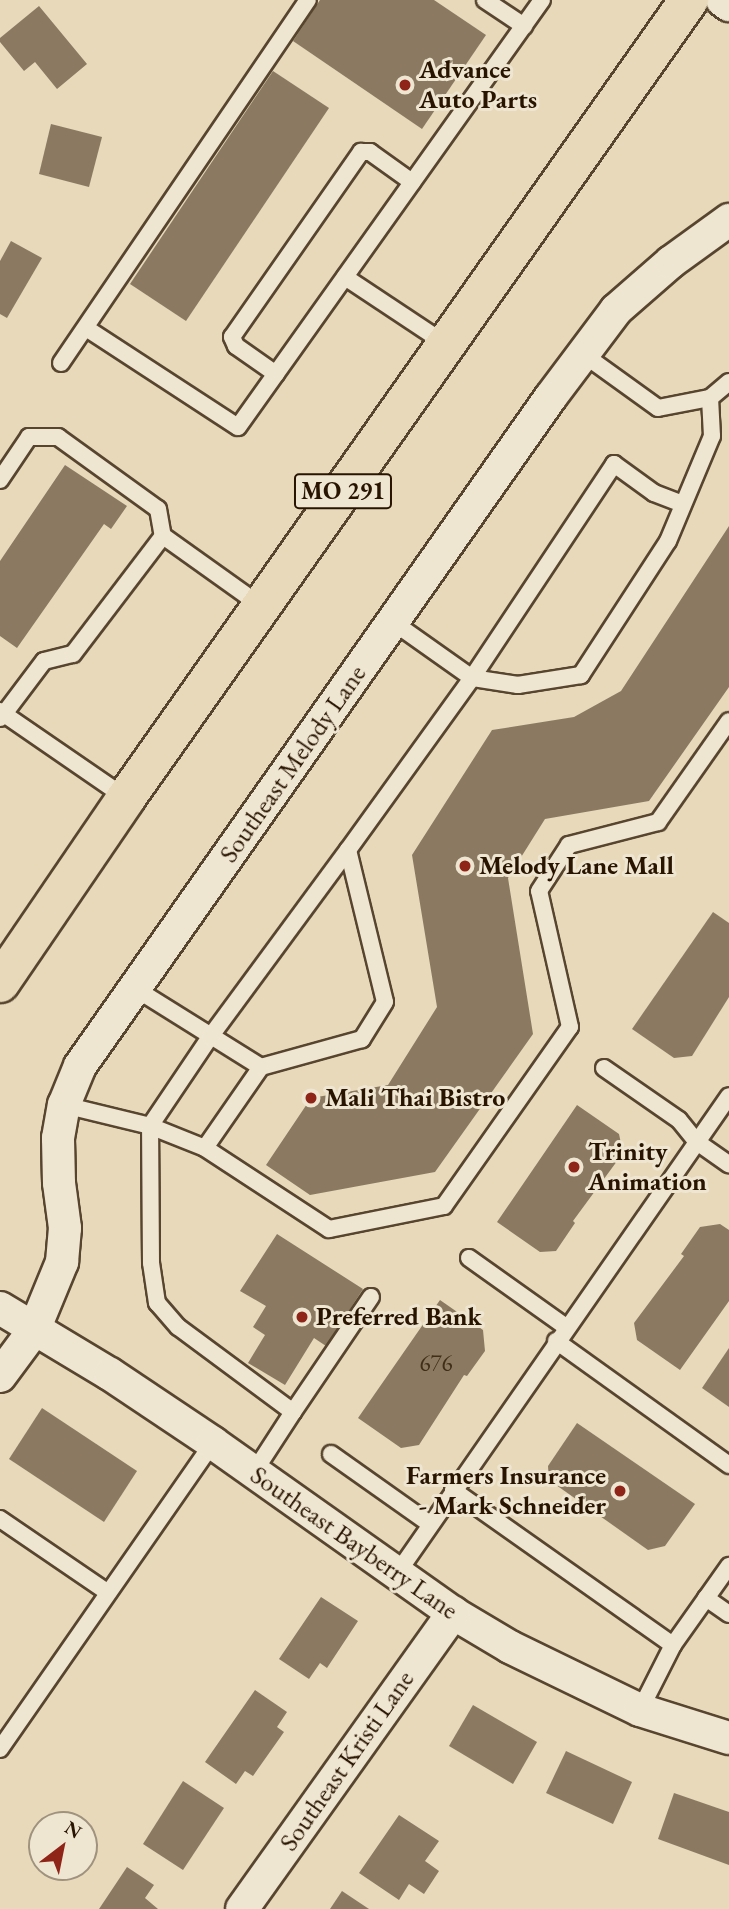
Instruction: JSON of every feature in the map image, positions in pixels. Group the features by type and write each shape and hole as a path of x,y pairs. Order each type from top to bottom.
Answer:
{"main road":[{"name":"MO 291","path":"0,983 126,798 689,0"}],"street":[{"path":"722,0 729,5"},
{"name":"Southeast Melody Lane","path":"0,1376 34,1330 62,1262 65,1228 59,1183 58,1138 64,1105 80,1066 583,354 617,310 641,287 729,220"},
{"name":"Southeast Bayberry Lane","path":"0,1308 110,1374 213,1443 396,1575 510,1647 640,1710 729,1738"},
{"name":"Southeast Kristi Lane","path":"242,1909 453,1613"}],"lane":[{"path":"61,363 308,0"},
{"path":"485,0 524,26"},
{"path":"86,328 238,427 542,0"},
{"path":"276,374 236,346 232,337 361,152 370,152 412,182"},
{"path":"345,277 446,344"},
{"path":"583,354 658,408 710,398 729,382"},
{"path":"393,622 472,678 518,685 581,675 668,541 712,436 710,398"},
{"path":"0,480 29,437 58,438 158,509 163,536 261,606"},
{"path":"293,1412 178,1327 157,1303 151,1263 150,1126 210,1037 472,678 614,464 654,493 682,504"},
{"path":"126,798 1,714 44,661 73,654 163,536"},
{"path":"64,1105 150,1126 205,1148 328,1229 444,1206 570,1027 539,891 569,845 659,822 729,721"},
{"path":"205,1148 261,1067 362,1039 386,1002 348,850"},
{"path":"136,989 261,1067"},
{"path":"604,1068 679,1120 697,1142 729,1164"},
{"path":"396,1575 556,1341 729,1096"},
{"path":"469,1258 566,1327"},
{"path":"254,1472 371,1297"},
{"path":"556,1341 729,1465"},
{"path":"0,1749 213,1443"},
{"path":"331,1454 430,1524"},
{"path":"453,1490 673,1645"},
{"path":"0,1519 107,1592"},
{"path":"640,1710 673,1645 729,1566"},
{"path":"706,1598 729,1614"}],"building":[{"name":"Advance Auto Parts","path":"320,0 434,0 486,35 422,129 293,41"},
{"path":"39,6 87,64 57,89 35,62 24,71 0,42 0,38"},
{"path":"273,71 329,108 186,321 130,284"},
{"path":"51,124 102,137 89,187 39,174"},
{"path":"11,241 42,258 7,318 0,314 0,261"},
{"path":"65,465 127,506 111,529 104,524 17,648 0,636 0,561"},
{"name":"Melody Lane Mall","path":"729,526 729,687 649,801 545,819 508,878 533,1034 435,1172 310,1195 266,1165 311,1098 388,1085 437,1007 412,855 492,730 574,717 621,691"},
{"path":"713,912 729,923 729,997 692,1056 674,1058 632,1029"},
{"name":"Trinity Animation","path":"577,1105 619,1134 623,1153 573,1221 575,1223 556,1251 540,1252 497,1222"},
{"path":"720,1224 729,1230 729,1301 680,1370 637,1340 634,1323 684,1256 681,1254 700,1227"},
{"name":"Preferred Bank","path":"277,1234 363,1289 326,1346 314,1338 285,1385 248,1363 265,1335 253,1327 266,1306 240,1291"},
{"path":"440,1300 483,1330 485,1351 467,1376 464,1375 419,1445 401,1448 358,1418"},
{"path":"729,1348 729,1407 702,1388"},
{"path":"42,1408 137,1471 104,1522 9,1459"},
{"name":"Farmers Insurance - Mark Schneider","path":"577,1423 695,1504 665,1546 648,1550 549,1480 548,1466"},
{"path":"321,1597 358,1621 327,1668 320,1663 309,1679 279,1659"},
{"path":"255,1690 287,1712 277,1727 284,1732 253,1776 245,1771 236,1784 205,1762"},
{"path":"473,1705 537,1742 513,1784 449,1746"},
{"path":"566,1751 632,1782 613,1824 546,1793"},
{"path":"183,1781 224,1808 183,1870 143,1844"},
{"path":"674,1793 729,1812 729,1865 658,1839"},
{"path":"399,1815 439,1841 425,1861 439,1871 424,1894 409,1884 399,1900 359,1873"},
{"path":"127,1867 154,1885 145,1898 158,1909 99,1909"},
{"path":"342,1891 369,1909 330,1909"}],"place":[{"name":"Advance Auto Parts","path":"405,85"},
{"name":"Melody Lane Mall","path":"465,866"},
{"name":"Mali Thai Bistro","path":"311,1098"},
{"name":"Trinity Animation","path":"574,1167"},
{"name":"Preferred Bank","path":"302,1317"},
{"name":"Farmers Insurance - Mark Schneider","path":"620,1491"}]}
